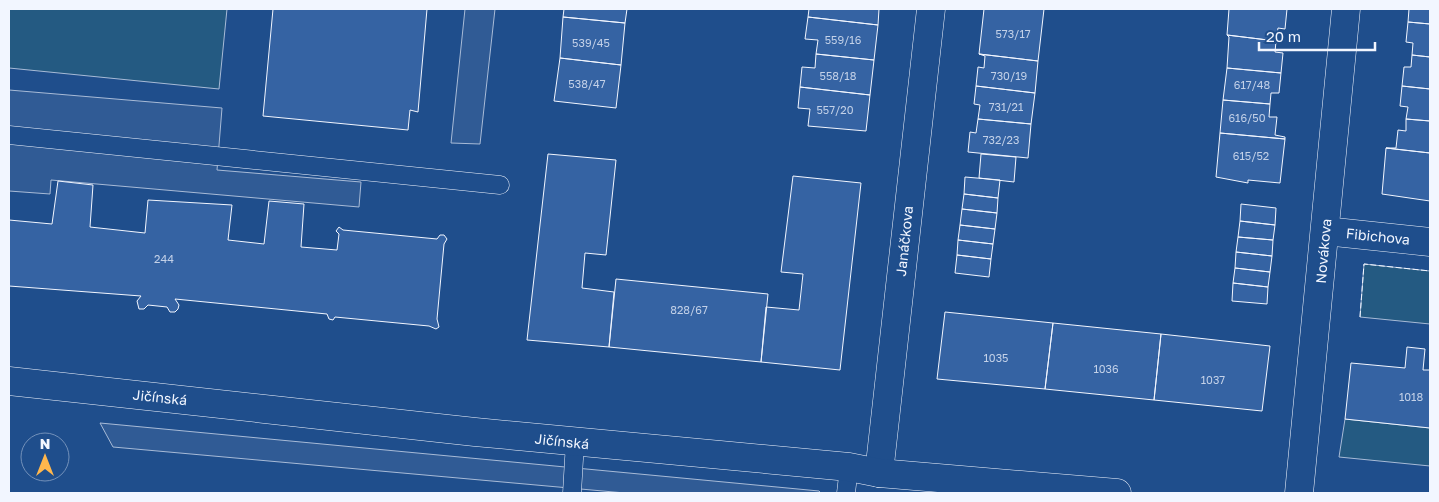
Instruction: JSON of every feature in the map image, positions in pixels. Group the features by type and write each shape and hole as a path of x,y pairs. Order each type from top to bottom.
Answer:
{"street":[{"name":"Janáčkova","path":"879,473 931,9"},
{"name":"Novákova","path":"1299,493 1346,9"},
{"name":"Fibichova","path":"1325,231 1430,242"},
{"name":"Jičínská","path":"9,381 575,442 848,480 879,473 1117,493"}],"lane":[{"path":"9,135 500,185"},
{"path":"572,493 575,442"}],"shaded area":[{"path":"9,9 227,9 219,89 9,68"},
{"path":"465,9 495,9 480,144 451,143"},
{"path":"9,90 222,108 217,170 361,182 359,207 51,180 50,194 9,191"},
{"path":"1364,264 1430,271 1430,324 1360,317"},
{"path":"1345,419 1430,428 1430,466 1339,457"},
{"path":"100,423 819,491 821,493 625,493 113,447"}],"building":[{"path":"273,9 427,9 418,112 410,110 408,130 263,116"},
{"path":"564,9 627,9 625,23 563,17"},
{"path":"809,9 879,9 878,25 808,17"},
{"path":"984,9 1044,9 1038,61 979,54"},
{"path":"1229,9 1287,9 1285,29 1278,28 1276,41 1227,35"},
{"path":"1409,9 1430,9 1430,24 1408,22"},
{"path":"563,17 625,23 621,65 560,58"},
{"path":"808,17 878,25 874,60 816,54 818,40 805,39"},
{"path":"1408,22 1430,24 1430,57 1412,55 1413,43 1406,42"},
{"path":"1227,35 1276,41 1275,52 1283,53 1281,73 1227,68 1229,37"},
{"path":"816,54 874,60 870,95 800,87 802,67 815,68"},
{"path":"979,54 1038,61 1035,93 976,86 978,67 984,68 985,56"},
{"path":"1412,55 1430,57 1430,89 1402,86 1404,67 1411,67"},
{"path":"560,58 621,65 616,108 554,101"},
{"path":"1227,68 1281,73 1279,93 1271,93 1270,104 1223,100"},
{"path":"976,86 1035,93 1031,124 978,119 980,105 974,104"},
{"path":"1402,86 1430,89 1430,121 1406,119 1408,107 1400,106"},
{"path":"800,87 870,95 866,131 808,126 810,109 798,108"},
{"path":"1223,100 1270,104 1269,117 1277,117 1275,135 1285,137 1285,139 1220,133"},
{"path":"978,119 1031,124 1028,158 968,152 970,132 976,133"},
{"path":"1406,119 1430,121 1430,153 1386,148 1396,148 1398,130 1406,131"},
{"path":"1220,133 1285,139 1280,183 1248,180 1248,183 1216,177"},
{"path":"1386,148 1430,153 1430,201 1382,194"},
{"path":"548,154 616,160 606,255 585,253 582,288 614,292 609,347 527,340"},
{"path":"981,154 1016,157 1014,182 979,178"},
{"path":"793,176 861,183 840,370 761,362 766,307 799,310 803,274 781,272"},
{"path":"965,177 1000,180 998,198 964,194"},
{"path":"58,181 93,185 90,227 145,233 148,200 232,205 228,240 264,244 269,201 304,204 301,247 337,250 339,234 336,231 339,227 343,230 437,239 440,235 444,235 447,239 444,244 437,319 439,327 436,329 429,326 335,317 333,320 329,319 327,314 175,299 179,305 178,309 175,312 170,312 167,307 148,305 144,309 139,309 137,301 141,296 9,286 9,220 52,224"},
{"path":"964,194 998,198 997,213 962,209"},
{"path":"1241,204 1276,208 1275,225 1240,221"},
{"path":"962,209 997,213 995,229 960,225"},
{"path":"1240,221 1275,225 1273,240 1238,237"},
{"path":"960,225 995,229 993,244 958,240"},
{"path":"1238,237 1273,240 1272,256 1236,252"},
{"path":"958,240 993,244 991,259 957,255"},
{"path":"1236,252 1272,256 1270,272 1235,268"},
{"path":"957,255 991,259 989,277 955,273"},
{"path":"1235,268 1270,272 1268,287 1233,283"},
{"path":"616,279 768,294 761,362 609,347"},
{"path":"1233,283 1268,287 1267,304 1232,301"},
{"path":"945,312 1053,323 1045,389 937,379"},
{"path":"1053,323 1161,334 1154,400 1045,389"},
{"path":"1161,334 1270,346 1262,411 1154,400"},
{"path":"1407,347 1425,349 1423,370 1430,370 1430,428 1345,419 1351,363 1405,368"}],"fence":[{"path":"1360,317 1364,264 1430,271"}]}
